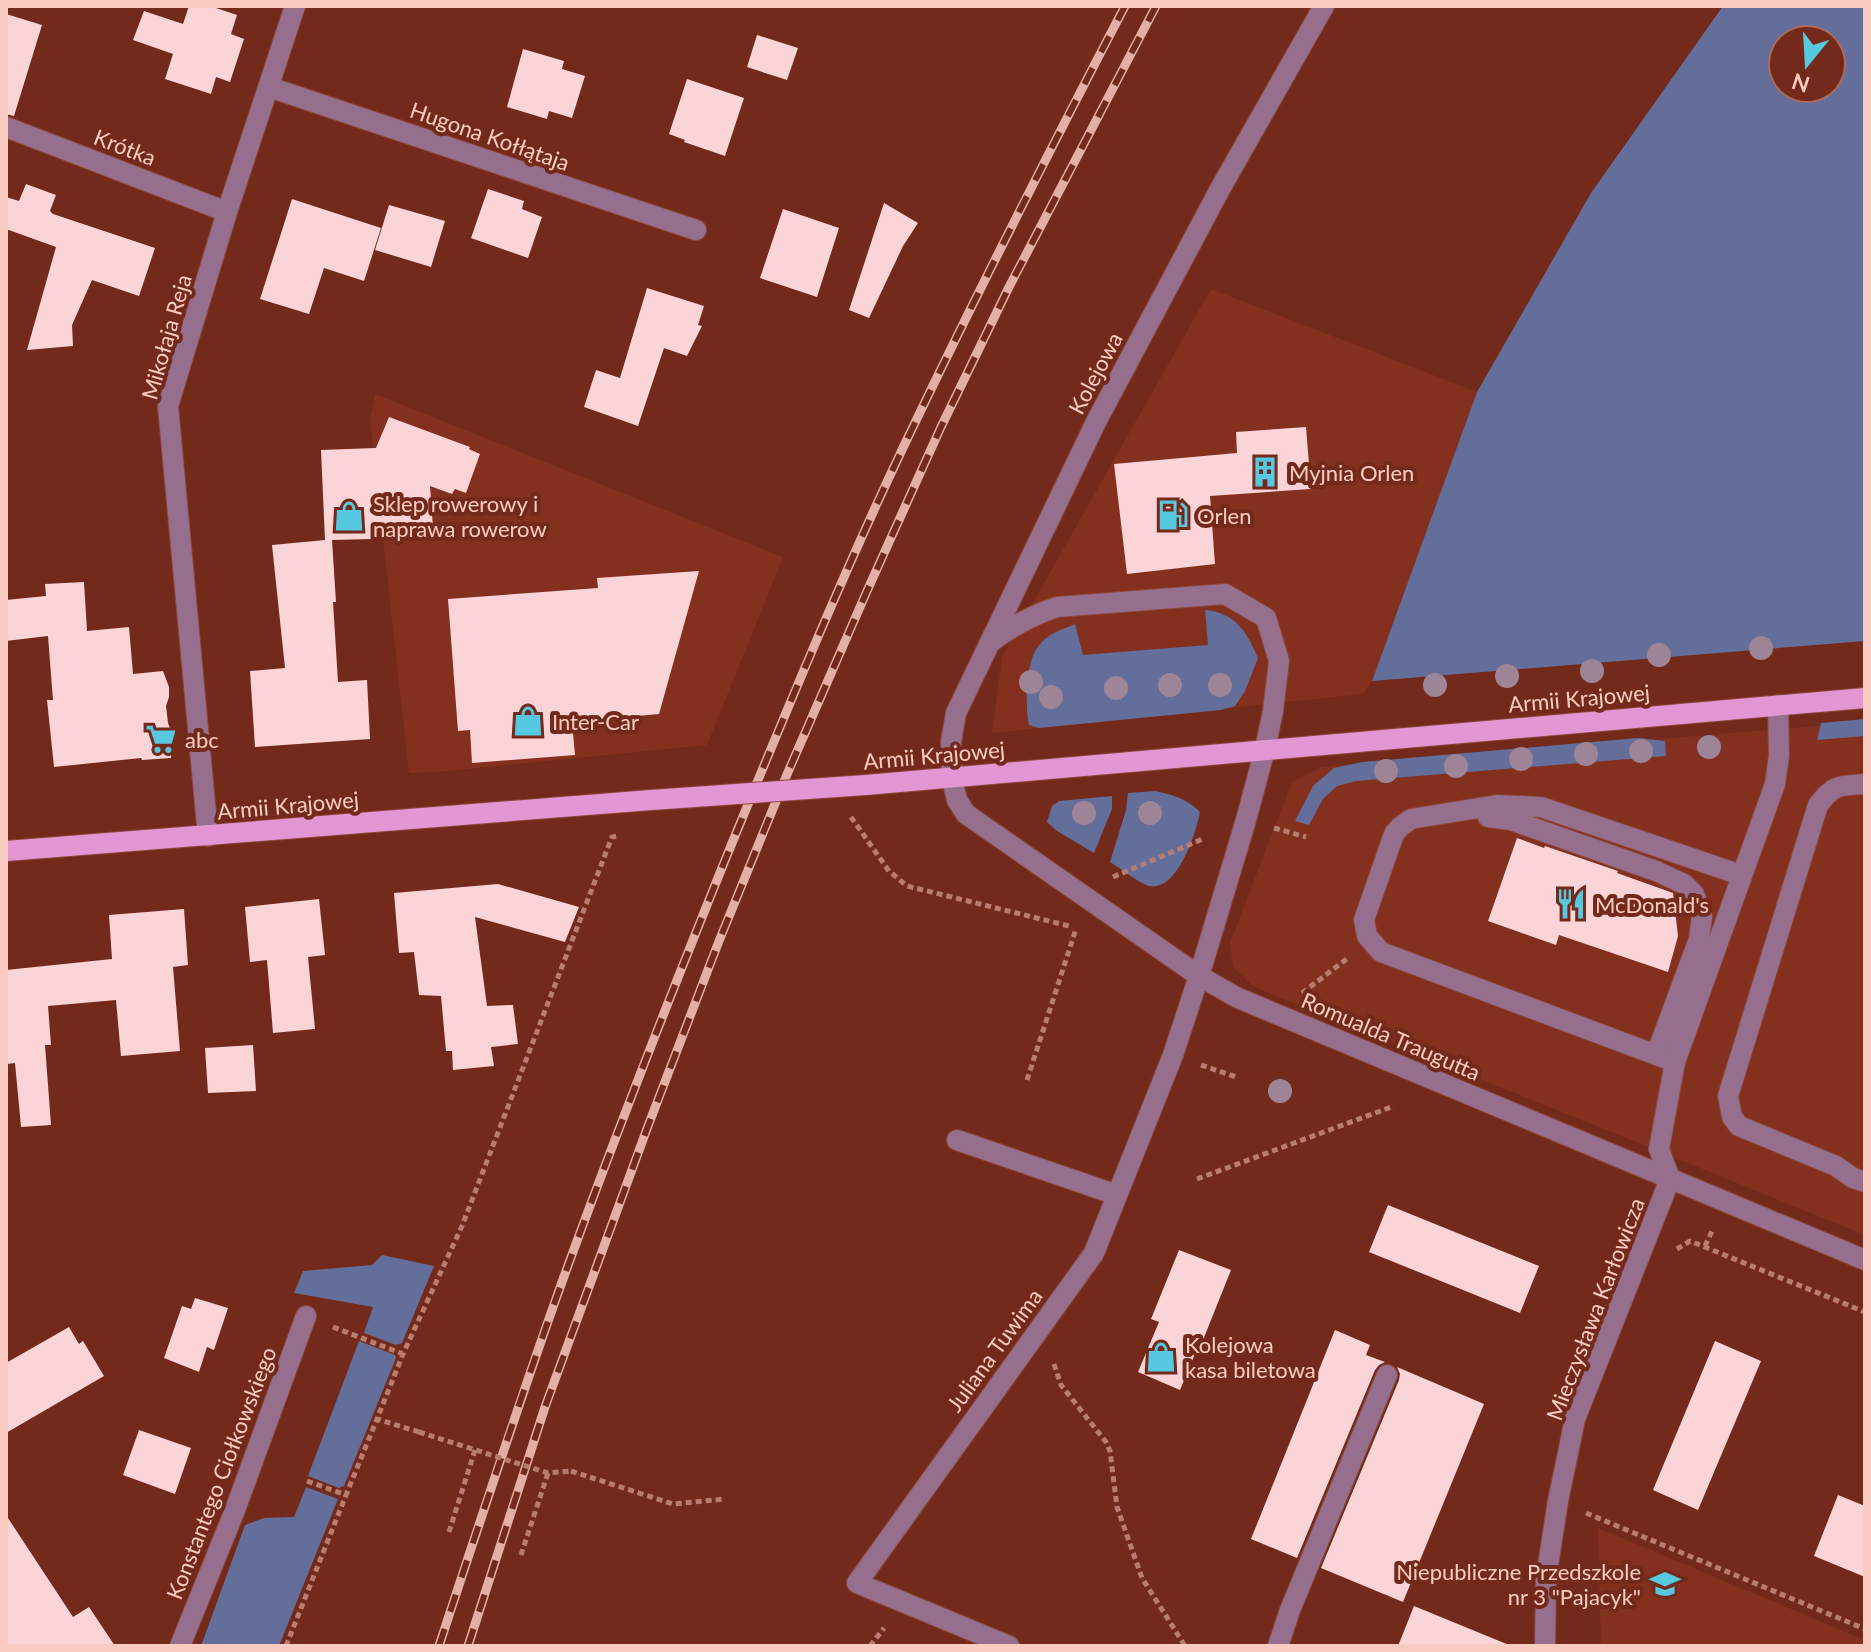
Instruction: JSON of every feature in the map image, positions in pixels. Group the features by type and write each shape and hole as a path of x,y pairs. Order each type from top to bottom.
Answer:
{"main road":[{"name":"Armii Krajowej","path":"6,851 952,779 1865,698"}],"street":[{"name":"Mikołaja Reja","path":"208,836 168,406 227,212 295,6"},
{"name":"Kolejowa","path":"952,779 951,742 956,713 990,642 1103,409 1220,189 1324,6"},
{"name":"Hugona Kołłątaja","path":"269,87 696,230"},
{"name":"Krótka","path":"6,127 227,212"},
{"name":"Juliana Tuwima","path":"990,642 1038,613 1057,607 1225,594 1266,618 1279,661 1265,749 1199,976 1173,1055 1094,1253 857,1583 1009,1646"},
{"path":"1665,1058 1775,784 1779,756 1778,705"},
{"name":"Romualda Traugutta","path":"952,779 957,800 966,814 1199,976 1238,998 1865,1260"},
{"path":"1865,784 1838,786 1827,793 1818,805 1728,1096 1732,1117 1739,1126 1836,1166 1865,1182"},
{"path":"1665,1058 1381,952 1367,936 1364,920 1394,834 1411,819 1497,805 1541,807 1741,875"},
{"path":"1452,812 1511,820 1656,871 1684,884 1694,894 1702,916 1699,939 1665,1058 1659,1149 1670,1179"},
{"path":"957,1140 1117,1195"},
{"name":"Mieczysława Karłowicza","path":"1545,1646 1546,1578 1575,1419 1670,1179"},
{"name":"Konstantego Ciołkowskiego","path":"180,1646 235,1510 306,1316"},
{"path":"1278,1646 1387,1375"}],"path":[{"path":"851,817 889,871 907,886 1090,930"},
{"path":"286,1646 403,1354 462,1226 612,837 627,835"},
{"path":"1113,877 1205,838"},
{"path":"1027,1080 1077,928"},
{"path":"1303,991 1371,941"},
{"path":"1197,1179 1394,1106"},
{"path":"1672,1252 1690,1241 1865,1312"},
{"path":"306,1316 403,1354"},
{"path":"1042,1325 1061,1385 1110,1451 1117,1507 1142,1578 1185,1646"},
{"path":"377,1419 548,1473 571,1471 673,1504 725,1499"},
{"path":"449,1532 475,1450"},
{"path":"521,1555 548,1473"},
{"path":"307,1481 346,1495"},
{"path":"1586,1504 1586,1514 1865,1629"},
{"path":"870,1646 882,1632"}],"shaded area":[{"path":"1723,6 1865,6 1865,641 1372,681 1477,392 1591,193"},
{"path":"1211,289 1477,392 1372,681 1363,694 992,733 1002,657"},
{"path":"375,394 783,557 707,745 409,773 370,420"},
{"path":"1205,610 1225,615 1239,625 1258,658 1245,691 1235,706 1221,710 1039,728 1029,725 1027,697 1033,655 1049,636 1075,624 1083,655 1208,645"},
{"path":"1865,719 1865,736 1817,740 1821,723"},
{"path":"1865,722 1865,1235 1254,987 1233,967 1230,943 1292,782 1322,767"},
{"path":"1638,738 1665,741 1666,756 1356,781 1337,786 1323,799 1309,825 1295,821 1313,786 1334,768 1362,762"},
{"path":"1155,791 1190,803 1200,812 1190,846 1177,870 1169,880 1149,886 1110,862 1128,793"},
{"path":"1112,796 1112,809 1094,853 1047,822 1052,806 1059,801"},
{"path":"382,1255 434,1266 402,1343 396,1345 364,1333 373,1307 294,1293 303,1271 372,1265"},
{"path":"359,1341 396,1358 344,1486 339,1488 308,1476"},
{"path":"306,1487 338,1499 279,1646 201,1646 245,1525 264,1518 294,1517"},
{"name":"Niepubliczne Przedszkole nr 3 \"Pajacyk\"","path":"1598,1528 1865,1640 1865,1646 1601,1646"}],"building":[{"path":"189,6 210,6 237,15 231,34 244,39 230,82 216,77 211,94 165,79 173,54 133,40 144,11 183,24"},
{"path":"6,14 42,25 14,116 6,114"},
{"path":"757,35 798,48 787,80 747,67"},
{"path":"523,49 564,61 562,69 585,76 572,118 549,111 547,119 507,107"},
{"path":"687,79 744,98 725,156 669,134"},
{"path":"26,184 56,195 50,211 53,214 155,248 139,296 92,280 72,325 73,346 27,350 56,247 6,229 6,197 19,201"},
{"path":"488,189 524,201 522,209 542,217 528,258 471,238"},
{"path":"292,199 381,228 364,281 324,268 309,314 260,299"},
{"path":"884,203 918,223 903,246 869,318 849,310"},
{"path":"389,205 445,221 431,267 375,250"},
{"path":"783,209 839,228 817,297 760,278"},
{"path":"647,288 704,306 698,325 702,326 687,356 664,348 638,426 584,407 596,370 620,378"},
{"path":"389,417 470,447 480,454 466,493 455,489 452,494 430,486 433,528 371,531 372,539 332,540 338,682 367,680 370,739 255,747 250,671 285,668 272,545 325,540 321,450 376,448"},
{"path":"1306,427 1311,489 1210,496 1215,564 1127,574 1114,464 1237,453 1236,432"},
{"path":"699,571 659,714 572,722 575,755 472,763 470,730 458,731 448,599 598,588 597,578"},
{"path":"84,582 87,631 129,627 133,674 163,671 169,687 166,706 173,737 171,758 54,767 47,700 53,700 48,636 6,641 6,600 46,596 45,584"},
{"name":"McDonald's","path":"1517,838 1618,871 1673,893 1678,936 1668,972 1559,935 1556,945 1488,921"},
{"path":"498,884 579,907 565,942 475,917 487,1006 513,1005 518,1044 491,1047 494,1066 453,1070 452,1051 446,1051 441,996 419,995 414,952 399,953 394,893"},
{"path":"319,899 325,955 308,957 315,1029 273,1033 267,960 250,962 245,907"},
{"path":"184,909 188,965 173,967 180,1051 121,1056 116,1000 48,1006 51,1045 45,1045 51,1125 21,1127 15,1063 6,1064 6,970 112,959 109,915"},
{"path":"253,1045 256,1091 208,1093 205,1048"},
{"path":"1388,1205 1539,1266 1520,1313 1369,1252"},
{"path":"1179,1250 1231,1270 1180,1390 1138,1372 1159,1322 1151,1319"},
{"path":"195,1298 228,1308 214,1350 207,1347 199,1372 164,1358 182,1306 191,1309"},
{"path":"69,1327 79,1344 83,1341 104,1376 6,1433 6,1363"},
{"path":"1335,1330 1370,1345 1366,1355 1385,1362 1375,1370 1297,1558 1251,1539"},
{"path":"1715,1341 1761,1361 1698,1510 1653,1490"},
{"path":"1397,1367 1484,1404 1403,1602 1321,1568 1399,1380"},
{"path":"139,1430 191,1448 175,1494 123,1475"},
{"path":"1838,1495 1865,1506 1865,1577 1814,1556"},
{"path":"6,1515 73,1617 89,1607 115,1646 6,1646"},
{"path":"1414,1606 1509,1645 1509,1646 1398,1646"}],"railway":[{"path":"439,1646 582,1227 730,848 796,690 912,429 1125,6"},
{"path":"468,1646 545,1407 648,1126 788,772 941,427 1009,287 1156,6"}],"place":[{"name":"Myjnia Orlen","path":"1265,472"},
{"name":"Orlen","path":"1173,515"},
{"name":"Sklep rowerowy i naprawa rowerow","path":"349,516"},
{"name":"Inter-Car","path":"528,721"},
{"name":"abc","path":"161,739"},
{"name":"McDonald's","path":"1571,904"},
{"name":"Kolejowa kasa biletowa","path":"1161,1357"},
{"name":"Niepubliczne Przedszkole nr 3 \"Pajacyk\"","path":"1665,1584"}]}
